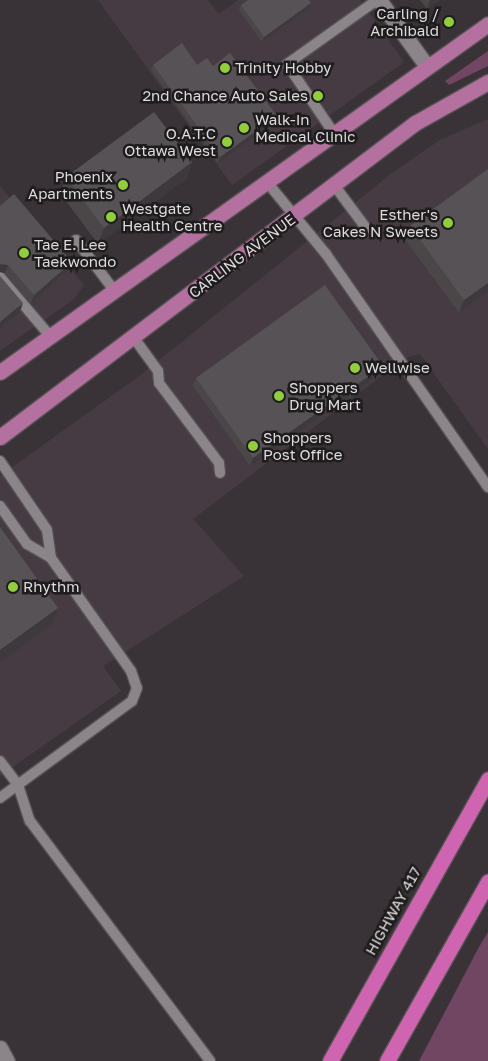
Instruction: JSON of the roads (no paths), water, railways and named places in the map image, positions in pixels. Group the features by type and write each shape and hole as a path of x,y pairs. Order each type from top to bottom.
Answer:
{"highway":[{"name":"HIGHWAY 417","path":"330,1061 488,779"},
{"path":"387,1061 488,882"}],"main road":[{"path":"0,372 426,65 488,24"},
{"name":"CARLING AVENUE","path":"0,437 134,338 415,123 488,82"}],"street":[{"path":"378,0 426,65"},
{"path":"0,1048 7,1061"}],"lane":[{"path":"333,132 287,64 378,0"},
{"path":"266,181 292,218 326,254 488,487"},
{"path":"334,185 366,228"},
{"path":"76,240 114,290"},
{"path":"0,277 50,336"},
{"path":"134,338 158,371 159,383 219,463 220,472"},
{"path":"0,460 47,530 51,558"},
{"path":"0,506 27,544 51,558 131,672 137,688 132,701 0,798"},
{"path":"0,761 18,785 30,821 210,1061"}],"place":[{"name":"Carling / Archibald","path":"449,22"},
{"name":"Trinity Hobby","path":"225,68"},
{"name":"2nd Chance Auto Sales","path":"318,96"},
{"name":"Walk-In Medical Clinic","path":"244,128"},
{"name":"O.A.T.C Ottawa West","path":"227,142"},
{"name":"Phoenix Apartments","path":"123,185"},
{"name":"Westgate Health Centre","path":"111,217"},
{"name":"Esther's Cakes N Sweets","path":"448,223"},
{"name":"Tae E. Lee Taekwondo","path":"24,253"},
{"name":"Wellwise","path":"355,368"},
{"name":"Shoppers Drug Mart","path":"279,396"},
{"name":"Shoppers Post Office","path":"253,446"},
{"name":"Rhythm","path":"13,587"}]}
